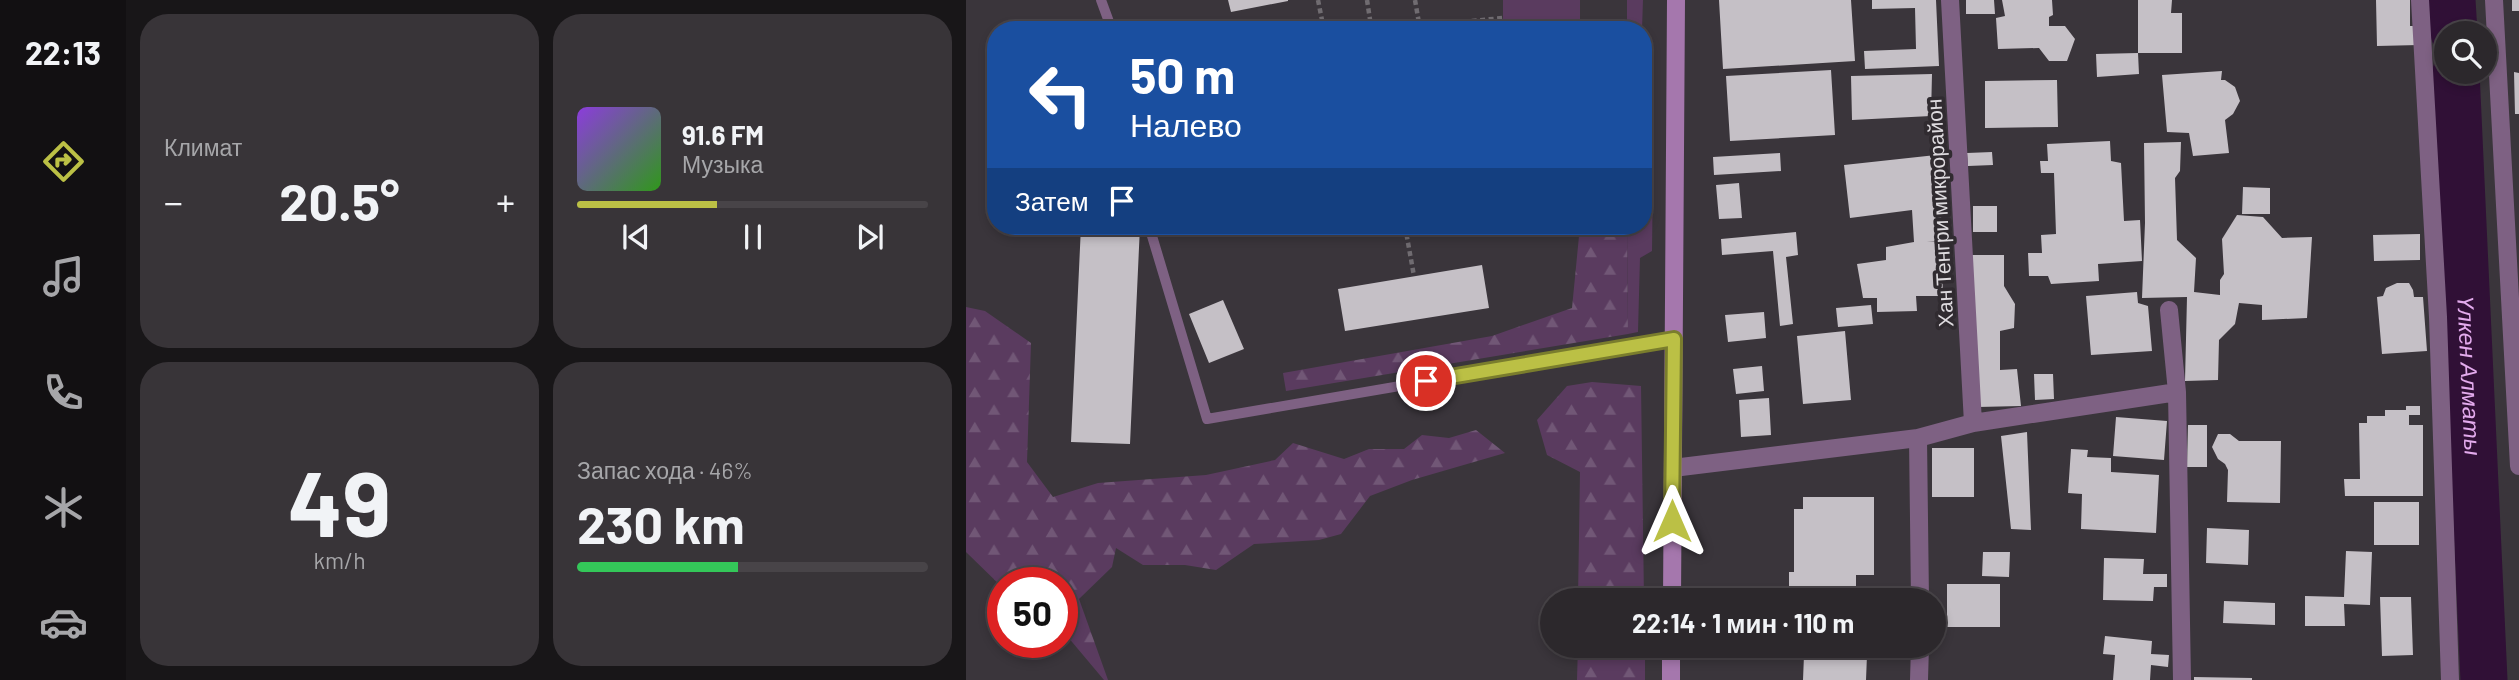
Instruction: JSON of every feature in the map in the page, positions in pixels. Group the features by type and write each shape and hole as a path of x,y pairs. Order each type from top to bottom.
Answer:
{"main road":[{"path":"1672,588 1676,0"},
{"path":"1671,658 1671,680"}],"street":[{"name":"Хан Тенгри микрорайон","path":"1950,0 1973,423"},
{"path":"2420,0 2438,317 2450,680"},
{"path":"2494,0 2519,466"},
{"path":"2169,310 2177,392 2182,680"},
{"path":"1673,468 1919,438 1973,423 2177,392"},
{"path":"1919,438 1920,588"},
{"path":"1919,680 1920,658"}],"lane":[{"path":"1101,0 1109,21"},
{"path":"1152,235 1207,419 1674,339"}],"path":[{"path":"1318,0 1322,21"},
{"path":"1367,0 1370,21"},
{"path":"1415,0 1419,21"},
{"path":"1480,21 1503,18"},
{"path":"1407,235 1414,276"}],"green space":[{"path":"1503,0 1580,0 1580,21 1503,21"},
{"path":"1627,0 1643,0 1642,21 1627,21"},
{"path":"1652,94 1654,95 1652,251 1640,258 1638,332 1628,334 1627,235 1652,235"},
{"path":"1579,235 1627,235 1628,334 1286,391 1283,373 1492,336 1572,308"},
{"path":"966,307 985,311 1031,343 1027,462 1053,497 1098,483 1206,475 1275,460 1293,443 1344,459 1369,449 1404,449 1422,435 1449,438 1476,430 1505,453 1412,480 1370,496 1341,534 1319,540 1254,544 1216,570 1185,565 1143,565 1116,548 1112,567 1079,599 1108,680 1104,680 1078,649 1078,567 987,567 987,572 966,552"},
{"path":"1592,382 1641,386 1644,588 1578,588 1580,472 1547,455 1537,420 1567,386"},
{"path":"1578,658 1645,658 1645,680 1577,680"}],"building":[{"path":"1228,0 1288,0 1288,1 1231,12"},
{"path":"1719,0 1851,0 1855,61 1723,69"},
{"path":"1872,0 1936,0 1939,66 1865,69 1864,51 1916,49 1915,8 1872,9"},
{"path":"1966,0 1994,0 1995,14 1966,14"},
{"path":"2002,0 2052,0 2053,15 2049,17 2049,26 2065,26 2075,39 2067,61 2049,61 2039,48 1998,49 1996,18 2005,16"},
{"path":"2138,0 2172,0 2171,13 2182,13 2182,53 2138,53"},
{"path":"2376,0 2410,0 2410,26 2418,26 2419,45 2377,46"},
{"path":"2512,0 2519,0 2519,11 2512,11"},
{"path":"2138,53 2139,74 2097,77 2096,54"},
{"path":"1831,70 1835,135 1730,141 1726,76"},
{"path":"2222,71 2221,80 2235,87 2240,101 2233,114 2225,120 2229,153 2193,156 2189,133 2167,132 2162,75"},
{"path":"2514,72 2519,73 2519,114 2515,114"},
{"path":"1932,74 1931,116 1852,120 1851,76"},
{"path":"2057,80 2058,127 1985,128 1985,81"},
{"path":"2110,141 2111,161 2121,163 2124,221 2140,220 2142,261 2098,264 2099,281 2051,284 2048,276 2029,276 2028,253 2042,253 2041,235 2056,234 2054,173 2041,173 2040,161 2048,161 2047,144"},
{"path":"2181,142 2180,171 2175,178 2177,240 2196,258 2194,292 2220,295 2220,280 2224,274 2222,239 2237,215 2263,217 2282,238 2312,237 2307,318 2262,320 2262,305 2239,303 2235,324 2219,340 2218,380 2185,381 2187,297 2142,298 2144,143"},
{"path":"1992,152 1993,165 1968,166 1967,153"},
{"path":"1780,153 1781,171 1714,175 1713,157"},
{"path":"1936,155 1943,240 1927,242 1941,241 1943,296 1916,296 1917,311 1877,312 1877,298 1863,298 1857,264 1886,260 1886,247 1914,242 1912,210 1850,218 1844,165"},
{"path":"1739,183 1742,218 1719,219 1716,185"},
{"path":"2243,187 2270,188 2270,214 2242,214"},
{"path":"1973,206 1997,206 1997,232 1973,232"},
{"path":"1796,232 1798,255 1786,257 1793,324 1780,326 1773,251 1722,255 1721,239"},
{"path":"2420,234 2420,260 2374,261 2373,235"},
{"path":"1081,235 1140,235 1130,444 1071,442"},
{"path":"1968,255 2004,255 2004,286 2015,304 2014,328 2000,331 2000,370 2017,369 2021,406 1978,407"},
{"path":"1482,265 1489,308 1345,331 1338,289"},
{"path":"2397,283 2409,283 2414,297 2423,297 2427,351 2382,354 2377,297 2383,296 2386,288"},
{"path":"2137,292 2138,303 2148,306 2152,351 2091,355 2086,296"},
{"path":"1223,300 1244,349 1209,363 1189,314"},
{"path":"1871,305 1873,324 1838,327 1836,308"},
{"path":"1764,312 1766,338 1728,342 1725,315"},
{"path":"1845,331 1851,400 1803,404 1797,336"},
{"path":"1762,366 1764,391 1736,394 1733,369"},
{"path":"2034,374 2053,374 2054,399 2035,400"},
{"path":"1769,398 1771,435 1741,437 1739,400"},
{"path":"2406,406 2420,406 2420,415 2409,415 2409,425 2423,425 2423,496 2345,496 2344,479 2360,479 2359,423 2367,423 2367,416 2385,416 2385,410 2406,410"},
{"path":"2116,417 2167,421 2164,460 2113,456"},
{"path":"2188,425 2207,425 2207,467 2187,467"},
{"path":"2027,432 2031,530 2011,529 2001,436"},
{"path":"2218,434 2230,434 2239,441 2281,441 2280,503 2227,502 2228,470 2212,447"},
{"path":"1932,448 1974,448 1974,497 1932,497"},
{"path":"2071,449 2088,450 2087,457 2111,458 2111,472 2159,475 2156,533 2081,529 2082,494 2068,493"},
{"path":"1803,497 1874,497 1874,575 1856,575 1856,588 1789,588 1789,572 1794,572 1794,509 1803,509"},
{"path":"2374,502 2419,502 2419,545 2374,545"},
{"path":"2207,528 2249,530 2248,565 2206,563"},
{"path":"2346,551 2372,552 2370,605 2344,604 2345,626 2305,626 2305,596 2344,597"},
{"path":"1983,552 2010,552 2009,577 1982,576"},
{"path":"2104,558 2144,559 2143,574 2167,574 2167,587 2154,587 2153,601 2103,600"},
{"path":"1947,584 2000,584 2000,627 1947,627"},
{"path":"2380,597 2411,597 2413,655 2382,656"},
{"path":"2224,601 2275,603 2275,625 2223,623"},
{"path":"2105,636 2152,641 2151,654 2169,655 2168,667 2151,665 2150,680 2113,680 2115,655 2103,654"},
{"path":"1804,658 1867,658 1866,680 1803,680"},
{"path":"2194,677 2252,678 2252,680 2194,680"}],"waterway":[{"name":"Үлкен Алматы","path":"2452,0 2453,21"},
{"name":"Үлкен Алматы","path":"2457,84 2484,680"}],"route":[{"path":"1426,381 1674,339 1672,521"}]}
